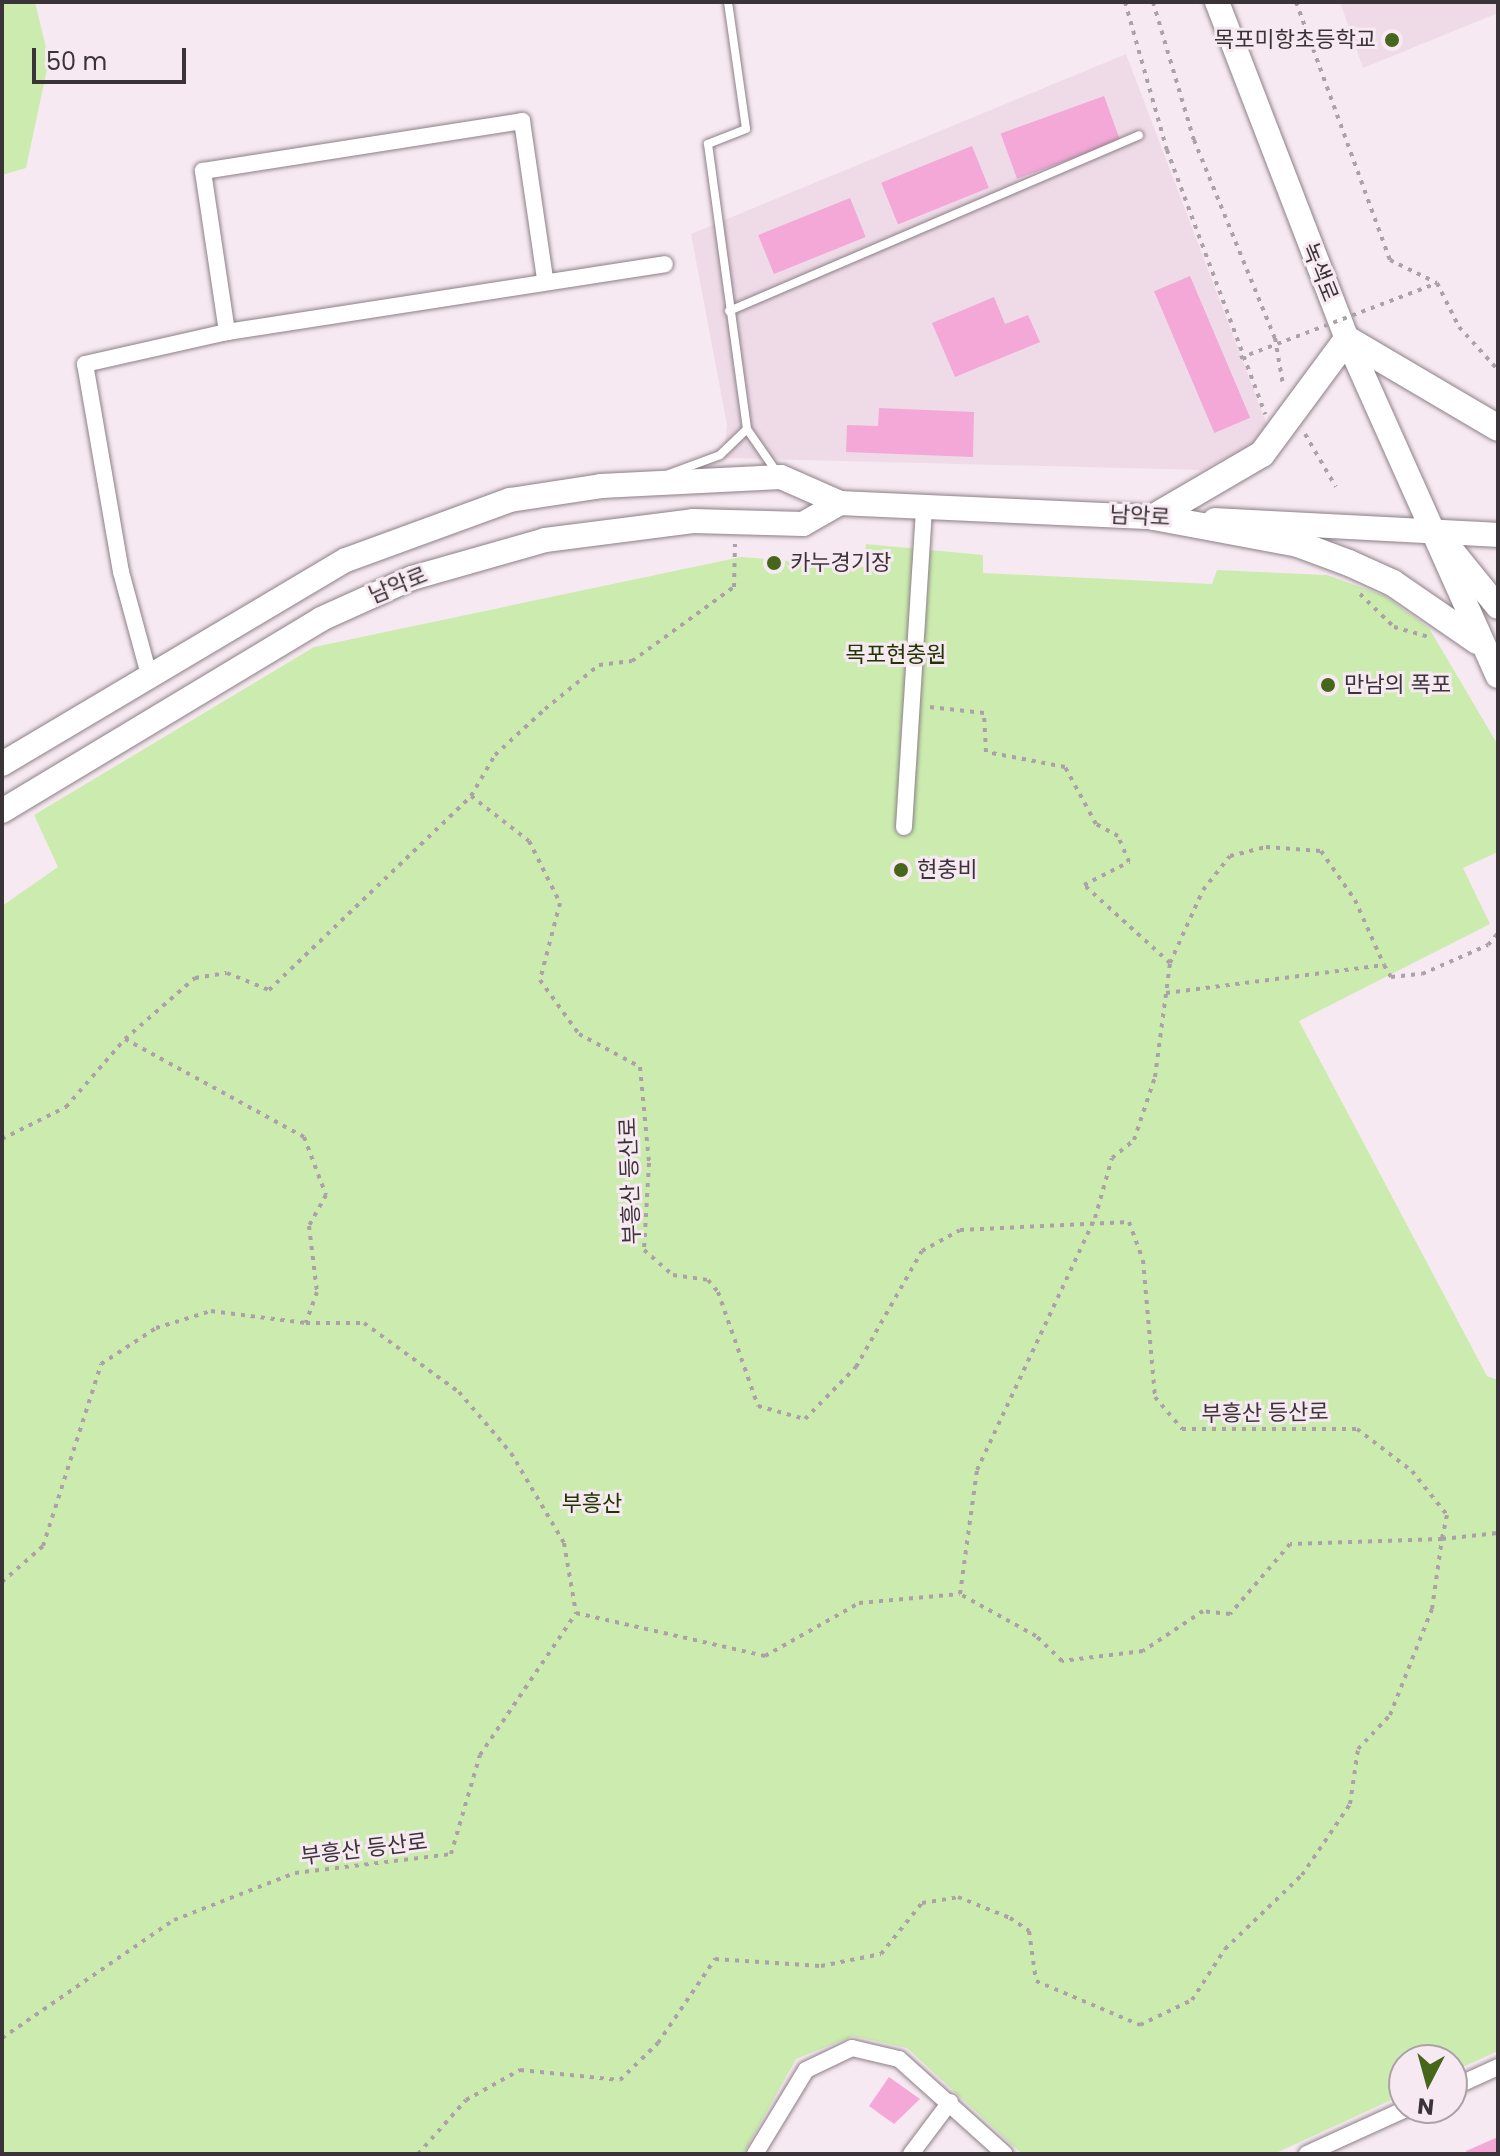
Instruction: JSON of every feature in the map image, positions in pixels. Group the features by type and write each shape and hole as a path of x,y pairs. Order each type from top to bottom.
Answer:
{"main road":[{"path":"1154,517 1262,454 1347,339 1498,428"},
{"path":"1154,517 1298,544 1349,563 1393,583 1477,641"}],"street":[{"name":"녹색로","path":"1217,2 1347,339 1439,535 1477,641 1498,676"},
{"path":"227,332 203,171 522,121 545,278"},
{"path":"149,675 121,572 85,364 227,332 545,278 665,264"},
{"name":"남악로","path":"2,764 149,675 392,539 510,500 651,481 781,477 840,503 1154,517 1439,535 1498,535"},
{"name":"남악로","path":"2,811 321,619 412,578 545,540 644,525 736,522 803,524 840,503"},
{"path":"904,827 924,505"},
{"name":"녹색로","path":"1439,535 1498,607"},
{"path":"755,2154 806,2070 852,2048 899,2059 1005,2154"},
{"path":"1468,2083 1496,2073"},
{"path":"911,2154 950,2102"},
{"path":"1307,2154 1388,2117"}],"lane":[{"path":"728,2 746,129 708,144 747,429 781,477"},
{"path":"729,311 1139,135"},
{"path":"651,481 720,455 747,429"}],"path":[{"path":"1125,2 1135,54 1261,412"},
{"path":"1153,2 1194,140 1275,338 1281,393"},
{"path":"1296,2 1390,260 1437,283 1459,327 1498,370"},
{"path":"1240,358 1437,283"},
{"path":"1294,425 1323,455 1336,487"},
{"path":"2,1139 66,1107 125,1039 195,978 227,973 269,990 471,796 495,755 599,665 632,661 734,587 736,522"},
{"path":"1353,585 1394,627 1434,638"},
{"path":"910,706 984,713 986,752 1065,767 1096,824 1118,836 1129,862 1084,885 1170,963"},
{"name":"부흥산 등산로","path":"418,2154 466,2100 520,2070 620,2080 658,2043 715,1959 821,1966 881,1954 922,1903 958,1897 1010,1918 1029,1931 1036,1981 1140,2025 1192,2000 1225,1949 1302,1875 1350,1804 1358,1749 1390,1715 1432,1609 1447,1515 1412,1471 1357,1429 1182,1429 1155,1397 1143,1260 1129,1222 1095,1218 948,1237 922,1251 856,1367 805,1419 758,1406 718,1292 708,1280 673,1275 644,1250 649,1163 640,1067 579,1034 540,980 560,903 529,841 471,796"},
{"path":"960,1594 977,1470 1095,1218 1112,1158 1134,1140 1155,1077 1170,963 1203,890 1230,856 1266,847 1321,851 1355,900 1391,977 1422,974 1488,945 1498,933"},
{"path":"1166,993 1384,965"},
{"path":"125,1039 304,1137 326,1195 309,1226 317,1292 306,1323"},
{"path":"2,1582 43,1546 101,1364 156,1328 211,1311 306,1323 364,1323 459,1392 511,1453 564,1543 576,1613 765,1656 859,1603 960,1594 1036,1636 1062,1661 1143,1651 1203,1611 1230,1614 1290,1544 1442,1539 1498,1533"},
{"name":"부흥산 등산로","path":"2,2038 174,1920 295,1873 451,1854 480,1755 576,1613"}],"shaded area":[{"name":"목포미항초등학교","path":"1340,2 1498,2 1498,13 1363,68"},
{"path":"1126,54 1269,430 1260,441 1202,470 724,458 727,425 691,234"}],"green space":[{"path":"2,2 35,2 49,60 26,168 2,175"},
{"name":"부흥산","path":"866,544 983,555 983,573 1212,584 1217,570 1327,575 1385,596 1429,628 1498,745 1498,852 1463,868 1490,924 1299,1021 1487,1376 1498,1380 1498,2051 1468,2065 1468,2044 1388,2044 1388,2101 1274,2154 1022,2154 907,2048 853,2036 796,2059 743,2154 2,2154 2,906 58,867 34,815 314,647 741,557 864,567"}],"building":[{"path":"1104,96 1120,141 1017,179 1001,134"},
{"path":"972,146 989,188 898,224 881,183"},
{"path":"850,198 866,237 774,274 758,235"},
{"path":"1190,276 1250,418 1214,433 1154,291"},
{"path":"994,297 1005,324 1028,315 1040,342 955,377 932,323"},
{"path":"879,408 974,412 973,457 846,452 847,425 878,426"},
{"path":"889,2077 920,2099 894,2124 869,2106"},
{"path":"1498,2137 1498,2154 1467,2154 1466,2151"}],"place":[{"name":"목포미항초등학교","path":"1392,40"},
{"name":"카누경기장","path":"774,563"},
{"name":"만남의 폭포","path":"1328,685"},
{"name":"현충비","path":"901,870"}],"park label":[{"name":"목포현충원","path":"896,655"}]}
